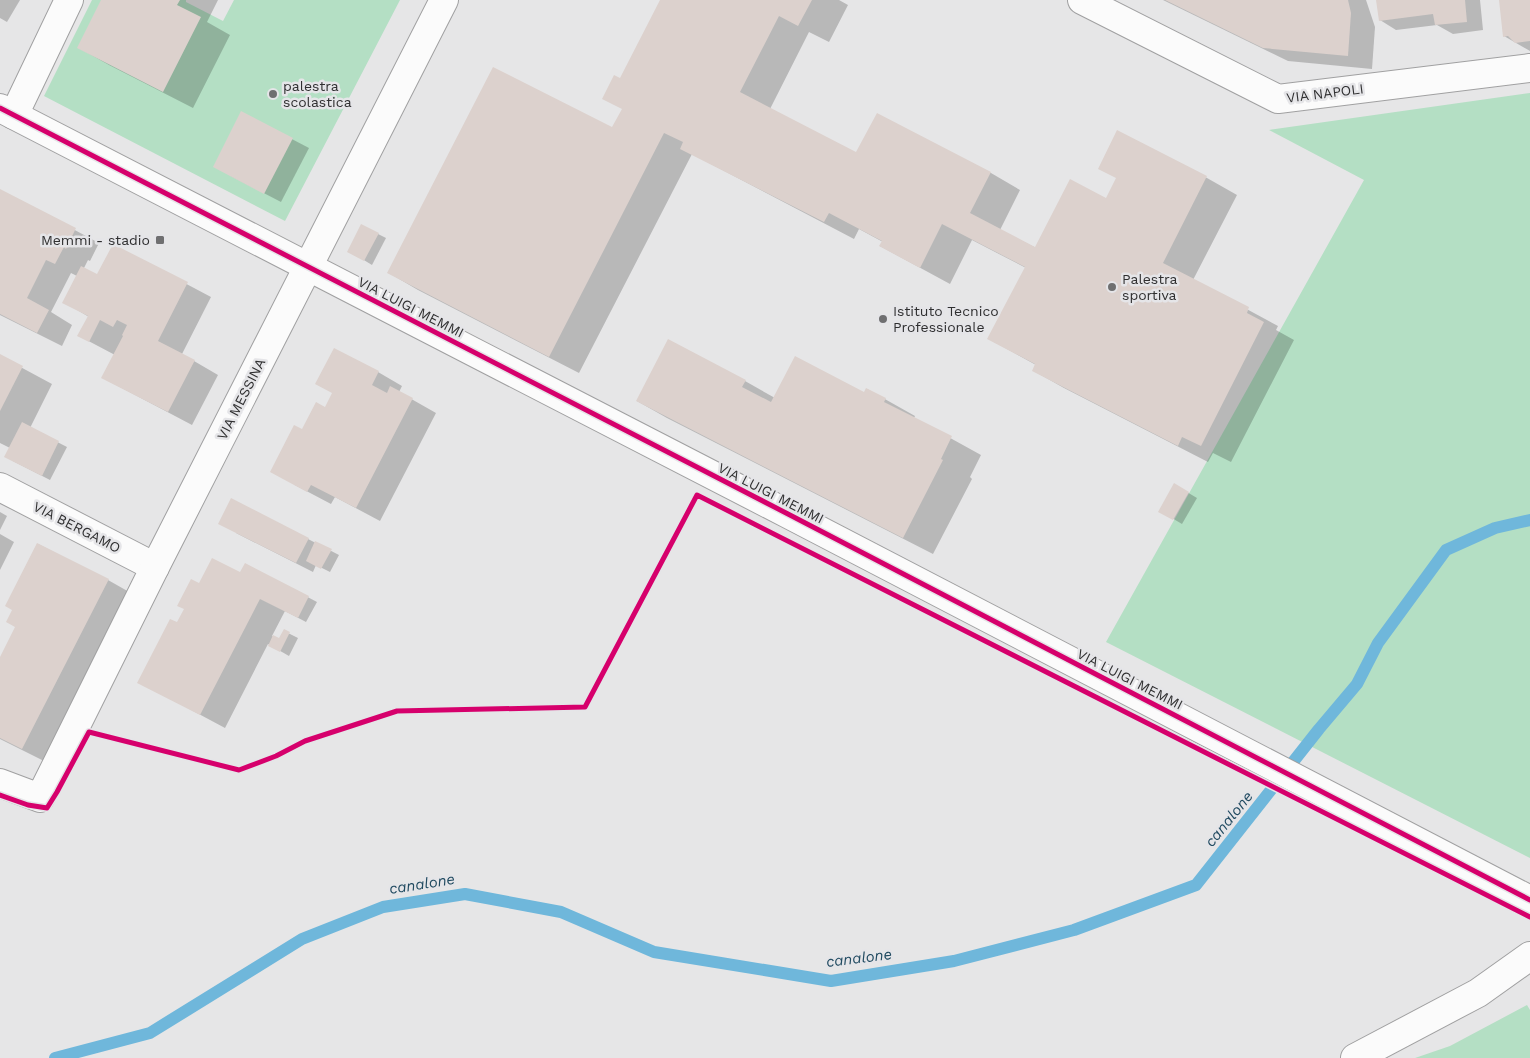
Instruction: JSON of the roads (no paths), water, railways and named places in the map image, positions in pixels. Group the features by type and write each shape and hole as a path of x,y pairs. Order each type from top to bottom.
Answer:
{"street":[{"path":"7,112 69,0"},
{"name":"VIA MESSINA","path":"0,783 40,798 155,567 444,0"},
{"name":"VIA NAPOLI","path":"1082,0 1278,99 1530,68"},
{"name":"VIA LUIGI MEMMI","path":"7,112 788,514 1530,900"},
{"name":"VIA BERGAMO","path":"0,487 155,567"},
{"path":"1356,1058 1478,993 1530,956"}],"waterway":[{"name":"canalone","path":"55,1058 150,1033 302,939 383,907 465,894 561,912 654,952 831,981 954,961 1074,930 1196,885 1319,729 1357,684 1378,643 1446,550 1495,528 1530,520"}],"place":[{"name":"palestra scolastica","path":"273,94"},
{"name":"Memmi - stadio","path":"160,240"},
{"name":"Palestra sportiva","path":"1112,287"},
{"name":"Istituto Tecnico Professionale","path":"883,319"}]}
